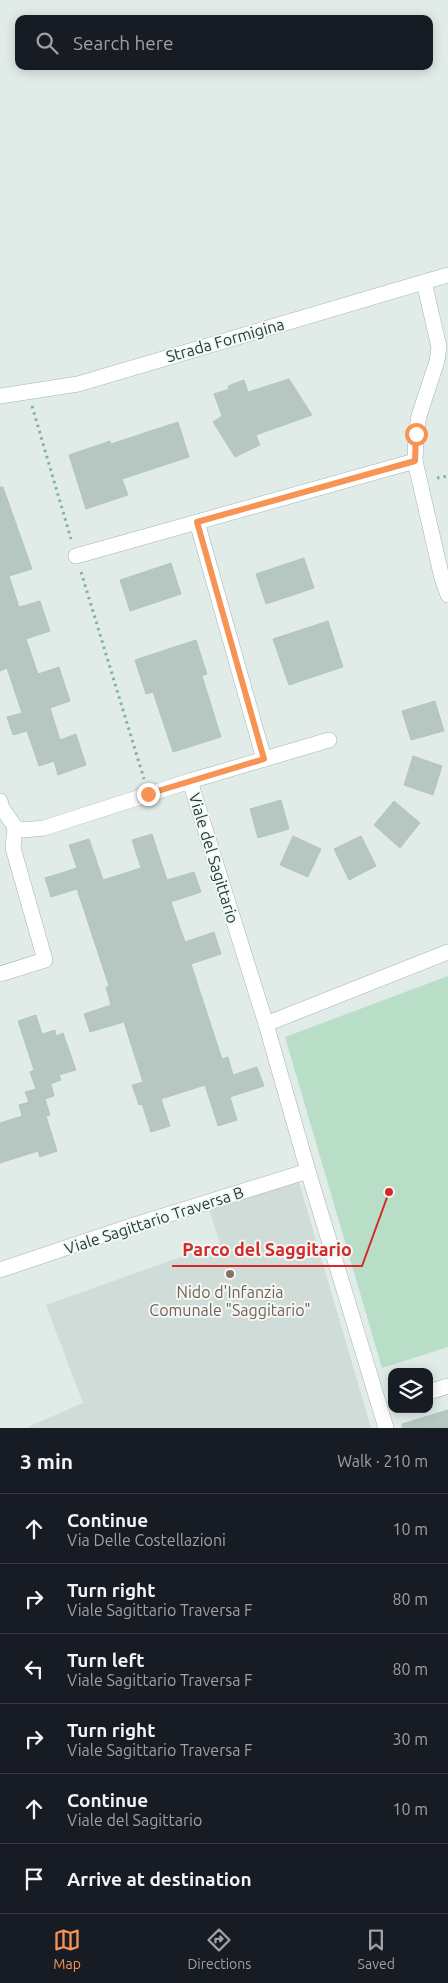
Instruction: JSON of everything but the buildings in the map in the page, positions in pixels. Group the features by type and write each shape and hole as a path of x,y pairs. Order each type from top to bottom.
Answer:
{"street":[{"name":"Strada Formigina","path":"0,396 78,384 448,275"},
{"path":"424,282 439,348 416,434 415,461 448,595"},
{"path":"76,556 415,461"},
{"path":"197,522 264,759"},
{"path":"190,781 328,740"},
{"name":"Viale del Sagittario","path":"15,827 24,830 44,828 190,781 266,1024 308,1171 386,1405 386,1428"},
{"path":"0,801 9,820 15,827 13,848 44,960 0,974"},
{"path":"266,1024 448,952"},
{"name":"Viale Sagittario Traversa B","path":"0,1270 125,1228 308,1171"},
{"path":"433,1391 448,1386"}],"path":[{"path":"31,405 148,794"}],"shaded area":[{"name":"Nido d'Infanzia Comunale \"Saggitario\"","path":"299,1182 371,1428 30,1428 30,1426 83,1403 46,1305 220,1243 209,1210"}],"green space":[{"path":"448,976 448,1347 382,1368 285,1037"}],"place":[{"name":"Parco del Saggitario","path":"389,1192"},
{"name":"Nido d'Infanzia Comunale \"Saggitario\"","path":"230,1274"}],"route":[{"path":"148,794 264,759 197,522 415,461 416,434"}]}
